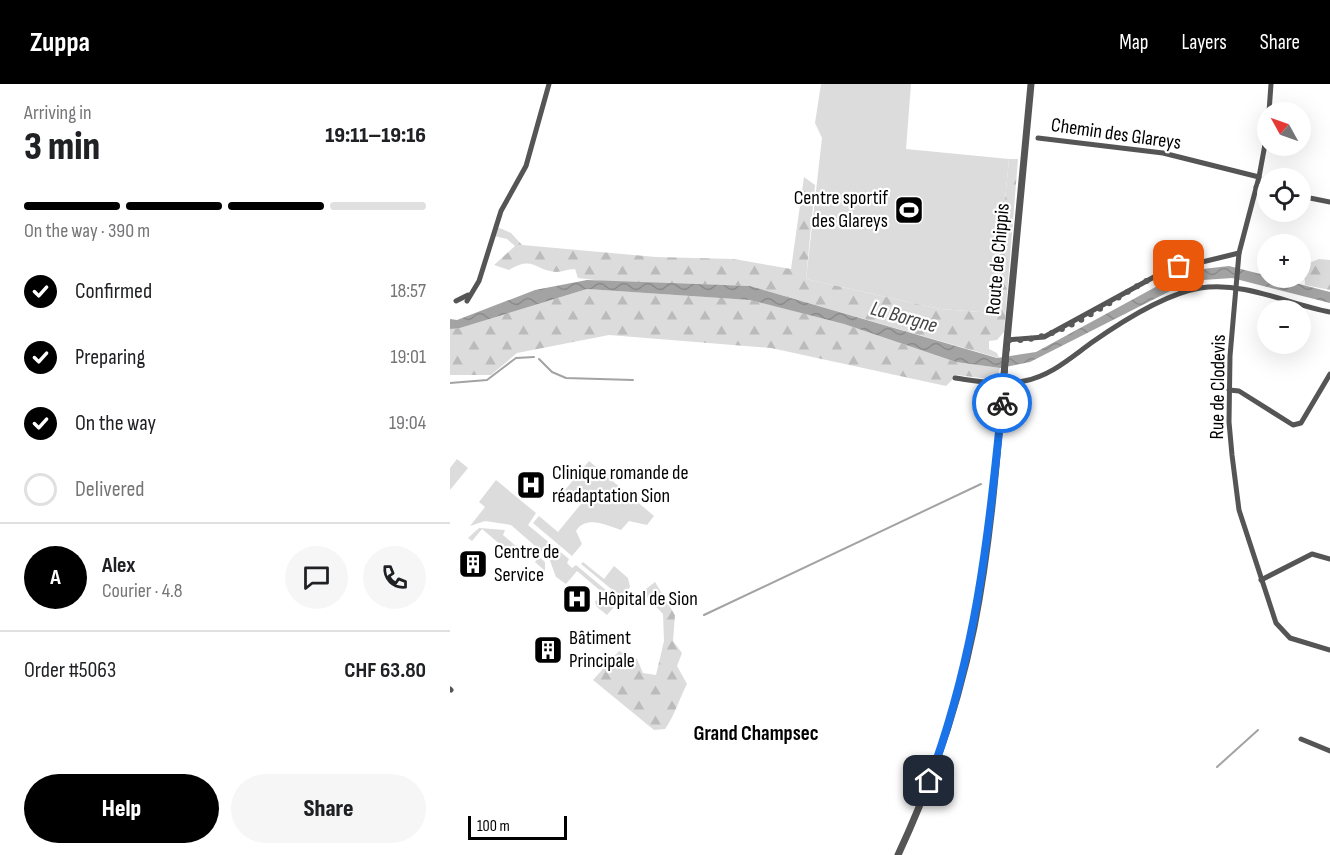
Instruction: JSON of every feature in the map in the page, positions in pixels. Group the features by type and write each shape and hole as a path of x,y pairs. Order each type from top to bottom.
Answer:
{"street":[{"path":"456,301 467,298 479,281 501,211 526,166 549,84"},
{"name":"Route de Chippis","path":"897,855 942,745 972,636 987,548 1031,84"},
{"path":"1270,102 1271,84"},
{"name":"Chemin des Glareys","path":"1038,138 1163,153 1257,176"},
{"name":"Rue de Clodevis","path":"1257,184 1239,253 1229,390 1230,442 1239,510 1276,623 1290,638 1330,650"},
{"path":"1311,198 1330,202"},
{"path":"1008,340 1044,337 1165,271 1239,253"},
{"path":"955,378 1010,383 1038,377 1053,371 1110,330 1181,292 1203,287 1252,290 1302,306 1330,312"},
{"path":"1229,390 1239,390 1293,425 1300,423 1330,374"},
{"path":"1261,579 1312,554 1330,559"},
{"path":"1300,739 1330,751"}],"green space":[{"name":"Centre sportif des Glareys","path":"821,84 911,84 906,149 1009,159 994,313 940,309 806,279 822,138 815,123"},
{"path":"1009,159 1018,159 1004,332 997,340 989,341 989,349 997,353 999,358 750,286 610,282 578,278 575,269 556,272 524,264 509,270 494,265 515,246 507,239 494,236 497,227 511,233 522,245 656,257 734,259 791,269 804,177 815,185 806,279 940,309 994,313"},
{"path":"1319,259 1330,260 1330,290 1311,286 1311,262"},
{"path":"587,289 751,300 844,324 956,362 1000,368 997,380 957,375 946,386 771,348 609,335 517,353 491,375 450,375 450,329 460,328"},
{"path":"457,459 468,468 450,490 450,468"},
{"path":"589,461 654,516 647,525 629,521 621,530 603,524 585,523 576,531 582,544 572,556 533,523 539,516 558,532 581,504 565,490"},
{"path":"496,480 536,513 528,525 569,559 567,563 572,568 576,565 619,601 607,615 597,607 595,602 603,593 577,571 566,584 556,577 549,558 511,525 485,521 470,526 485,507 479,502"},
{"path":"479,528 505,530 503,535 524,553 529,548 545,562 545,571 535,562 537,559 531,553 525,558 517,551 508,551 482,529 472,541 468,538"},
{"path":"583,562 604,579 614,566 628,578 630,587 621,597 581,564"},
{"path":"655,582 675,615 673,641 682,653 677,666 687,684 665,729 654,730 593,680 619,651 637,659 643,673 656,675 664,641 663,614 642,592"}],"water":[{"path":"1229,266 1257,273 1257,284 1232,278 1203,280 1178,287 1030,362 1000,368 956,362 844,324 750,300 587,289 460,328 450,329 450,319 457,320 535,290 587,280 750,286 997,358 1036,352 1185,271"},
{"path":"1311,287 1330,292 1330,303 1271,288"}],"waterway":[{"path":"450,383 487,380 516,358 534,357"},
{"path":"539,359 552,372 566,378 633,380"},
{"path":"704,615 981,484"},
{"path":"1217,767 1258,730"}],"way so far":[{"path":"1002,403 1008,340 1044,337 1165,271 1179,266"}],"place":[{"name":"Centre sportif des Glareys","path":"909,210"},
{"name":"Clinique romande de réadaptation Sion","path":"531,485"},
{"name":"Centre de Service","path":"473,564"},
{"name":"Hôpital de Sion","path":"577,599"},
{"name":"Bâtiment Principale","path":"548,650"}],"district":[{"name":"Grand Champsec","path":"756,733"}],"route":[{"path":"929,781 955,705 974,627 984,574 1002,403"}],"water label":[{"name":"La Borgne","path":"904,317"}]}
